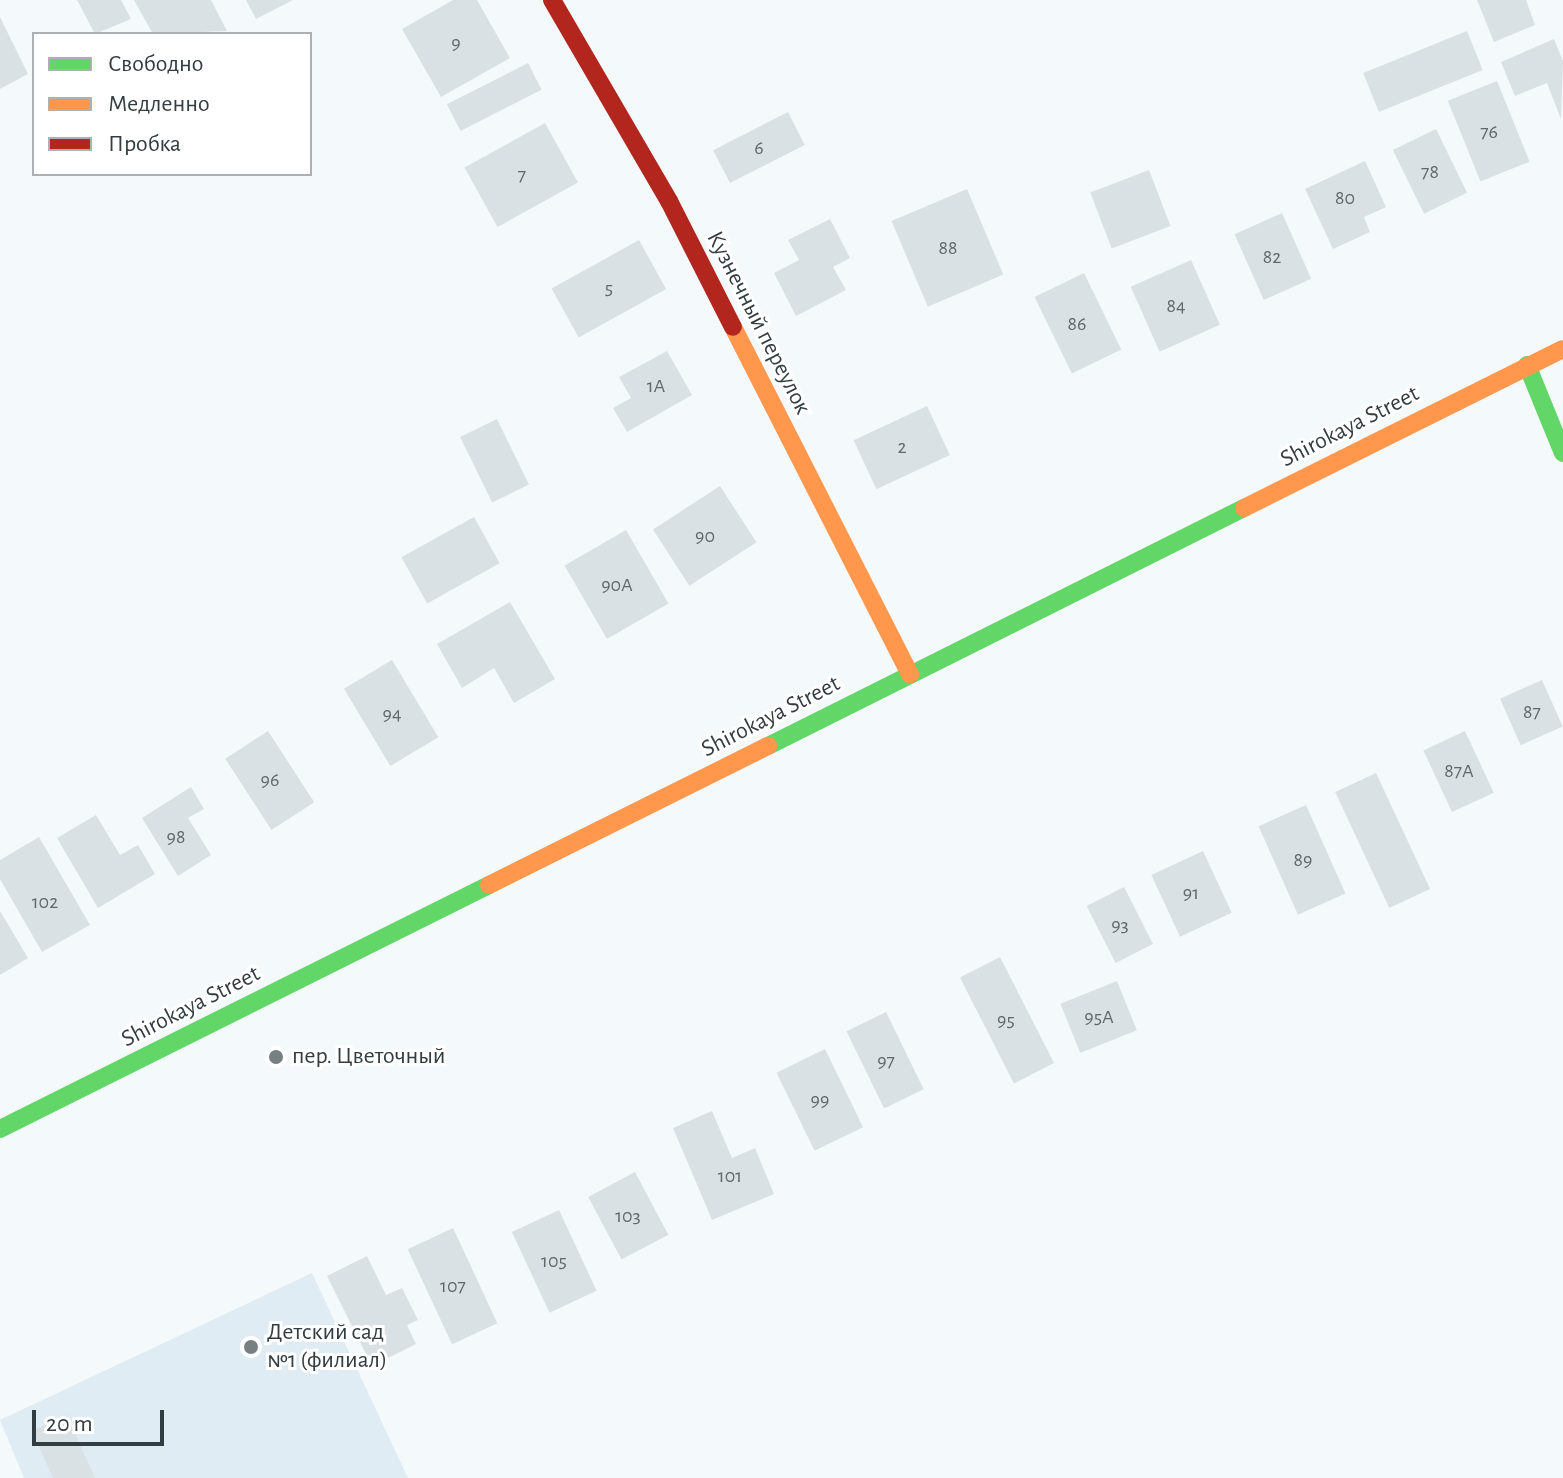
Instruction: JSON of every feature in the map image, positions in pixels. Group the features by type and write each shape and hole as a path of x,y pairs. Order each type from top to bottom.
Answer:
{"street":[{"name":"Кузнечный переулок","path":"552,0 669,201 910,674"},
{"name":"Shirokaya Street","path":"0,1129 1563,349"},
{"path":"1527,365 1563,453"}],"shaded area":[{"name":"Детский сад №1 (филиал)","path":"312,1273 408,1478 24,1478 0,1420"}],"building":[{"path":"77,0 121,0 131,19 94,32"},
{"path":"134,0 211,0 227,31 202,32 152,32"},
{"path":"246,0 293,0 256,19"},
{"path":"453,0 477,0 510,58 441,97 402,29"},
{"path":"1477,0 1526,0 1535,25 1494,42"},
{"path":"0,17 28,74 0,89"},
{"path":"1467,31 1483,70 1379,112 1363,73"},
{"path":"1554,39 1563,61 1561,119 1547,83 1515,96 1501,62"},
{"path":"528,63 542,90 461,131 447,104"},
{"path":"1497,81 1530,162 1480,182 1448,101"},
{"path":"788,112 805,145 730,183 713,150"},
{"path":"545,123 578,182 498,227 465,168"},
{"path":"1436,129 1467,193 1424,214 1393,150"},
{"path":"1365,161 1386,207 1364,217 1370,232 1333,249 1305,189"},
{"path":"1149,170 1171,226 1112,249 1090,193"},
{"path":"967,189 1003,275 928,307 892,221"},
{"path":"1282,213 1311,279 1264,300 1234,234"},
{"path":"830,219 850,258 833,267 846,290 796,316 774,273 799,260 788,240"},
{"path":"639,240 666,289 579,337 552,288"},
{"path":"1191,260 1220,325 1160,352 1131,287"},
{"path":"1084,273 1121,349 1072,374 1035,297"},
{"path":"667,351 692,395 627,432 613,408 631,398 619,377"},
{"path":"927,406 950,455 876,489 854,440"},
{"path":"497,419 529,485 492,503 460,437"},
{"path":"720,486 756,542 689,586 653,530"},
{"path":"474,517 500,563 427,604 401,557"},
{"path":"626,530 668,604 607,639 565,566"},
{"path":"510,602 555,679 514,703 494,668 462,688 437,644"},
{"path":"392,660 438,737 390,766 344,689"},
{"path":"1542,680 1563,727 1521,745 1500,699"},
{"path":"268,731 314,802 272,830 225,759"},
{"path":"1465,731 1494,793 1452,812 1423,750"},
{"path":"1376,773 1430,889 1389,908 1335,792"},
{"path":"191,787 204,809 188,818 211,855 178,876 142,818"},
{"path":"1306,805 1345,894 1298,915 1258,826"},
{"path":"96,815 120,855 138,845 155,874 98,908 57,838"},
{"path":"39,837 90,925 42,952 0,879 0,860"},
{"path":"1203,851 1232,913 1180,937 1151,875"},
{"path":"1124,887 1153,944 1116,963 1087,906"},
{"path":"0,911 28,958 0,975"},
{"path":"1000,957 1054,1063 1014,1083 960,977"},
{"path":"1117,981 1137,1030 1080,1053 1060,1004"},
{"path":"886,1012 924,1089 884,1109 846,1031"},
{"path":"825,1049 863,1127 815,1151 776,1073"},
{"path":"712,1111 732,1158 755,1148 774,1194 712,1220 673,1128"},
{"path":"635,1172 668,1235 622,1260 588,1197"},
{"path":"559,1210 597,1291 549,1313 512,1232"},
{"path":"453,1228 497,1323 452,1344 408,1249"},
{"path":"367,1256 386,1295 402,1288 418,1320 407,1325 416,1344 372,1366 327,1276"},
{"path":"67,1415 95,1478 53,1478 32,1431"}],"traffic: fast":[{"path":"1527,365 1563,453"},
{"path":"768,746 1244,508"},
{"path":"0,1129 489,885"}],"traffic: slow":[{"path":"733,327 910,674"},
{"path":"1244,508 1563,349"},
{"path":"489,885 768,746"}],"traffic: jam":[{"path":"552,0 669,201 733,327"}],"place":[{"name":"пер. Цветочный","path":"276,1057"},
{"name":"Детский сад №1 (филиал)","path":"251,1347"}]}
